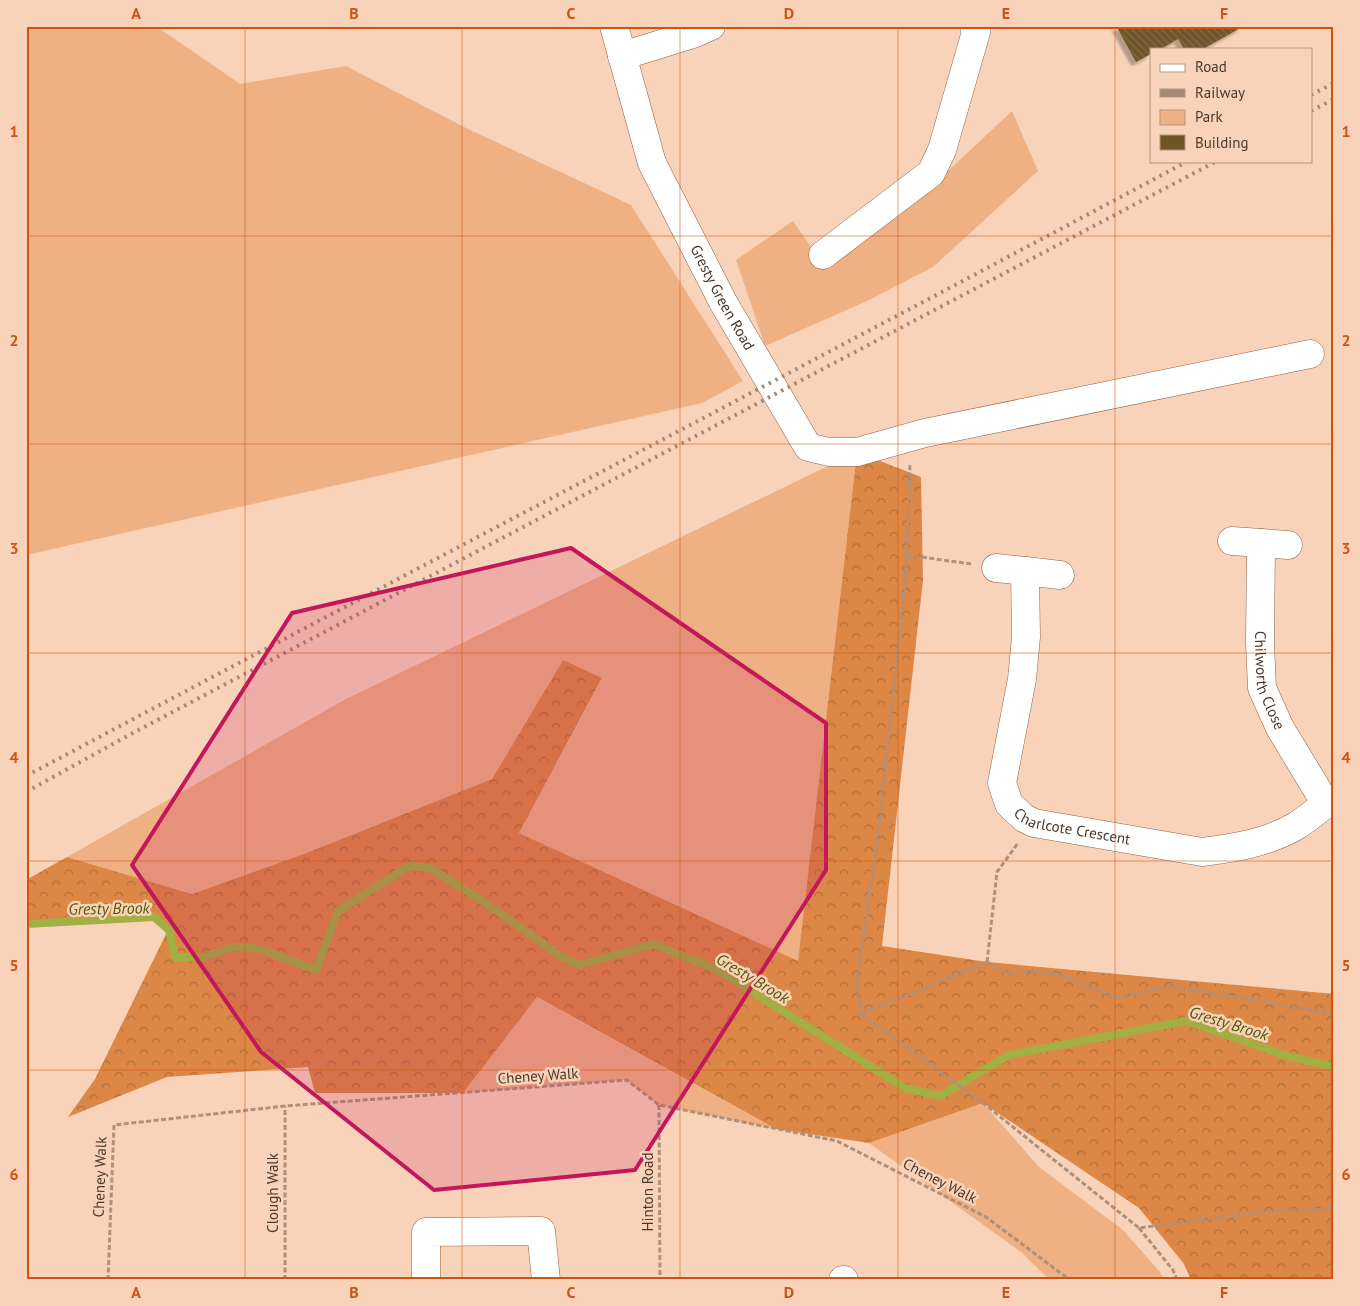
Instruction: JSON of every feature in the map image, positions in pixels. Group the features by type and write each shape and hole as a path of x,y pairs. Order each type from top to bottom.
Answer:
{"street":[{"name":"Gresty Green Road","path":"614,26 652,163 723,302 808,447 829,452 857,452 918,435"},
{"path":"622,56 693,34 711,26"},
{"path":"823,255 931,173 942,150 976,32 974,26"},
{"path":"918,435 1310,354"},
{"name":"Chilworth Close","path":"1232,541 1275,544 1260,644 1262,688 1280,728 1330,802"},
{"path":"996,568 1060,575"},
{"name":"Charlcote Crescent","path":"1025,571 1026,646 1002,783 1009,804 1020,815 1034,823 1202,852 1254,843 1275,836 1296,826 1330,802"},
{"path":"426,1280 426,1232 542,1231 546,1280"}],"path":[{"path":"918,435 877,845 856,986 861,1014 983,1103 1139,1228 1173,1270 1177,1280"},
{"path":"907,555 996,568"},
{"path":"987,962 996,872 1034,823"},
{"path":"861,1014 987,962"},
{"path":"987,962 1006,973 1051,972 1118,998 1170,986 1334,1014"},
{"name":"Cheney Walk","path":"108,1280 114,1125 285,1106 628,1080 659,1104 837,1141 986,1217 1070,1280"},
{"name":"Hinton Road","path":"659,1104 660,1280"},
{"name":"Clough Walk","path":"285,1106 285,1280"},
{"path":"1139,1228 1267,1211 1334,1209"}],"highlighted area":[{"path":"571,548 826,723 826,870 635,1170 434,1190 261,1052 132,865 292,613"}],"green space":[{"path":"26,26 156,26 240,84 346,66 466,128 631,205 743,381 702,403 26,555"},
{"path":"1012,111 1038,171 933,267 867,301 765,346 736,260 793,221 827,270 947,172"},
{"path":"857,452 798,962 519,833 602,679 563,660 492,779 309,852 192,894 67,857 346,699"},
{"path":"857,452 921,477 923,580 882,946 987,962 1334,994 1334,1280 1191,1280 1184,1264 1139,1208 983,1103 869,1143 776,1129 537,997 463,1093 315,1093 308,1067 167,1077 68,1117 95,1079 168,930 153,917 26,924 26,880 67,857 192,894 309,852 492,779 563,660 602,678 519,833 798,961"},
{"path":"536,997 776,1129 659,1105 627,1080 463,1093"},
{"path":"983,1103 1039,1167 1123,1230 1160,1272 1164,1280 1050,1280 1021,1252 869,1143"}],"building":[{"path":"1116,26 1244,26 1205,48 1183,48 1178,39 1163,48 1150,48 1150,55 1136,62"}],"waterway":[{"name":"Gresty Brook","path":"26,924 154,917 169,930 175,957 204,957 233,947 246,947 260,949 316,970 338,911 409,866 430,868 483,901 562,957 580,965 653,944 716,969 905,1088 940,1096 1009,1055 1186,1021 1284,1055 1334,1067"}],"railway":[{"path":"1312,94 1334,83"},
{"path":"1312,110 1334,99"},
{"path":"26,776 1186,162"},
{"path":"26,792 131,734 1215,162"}]}
